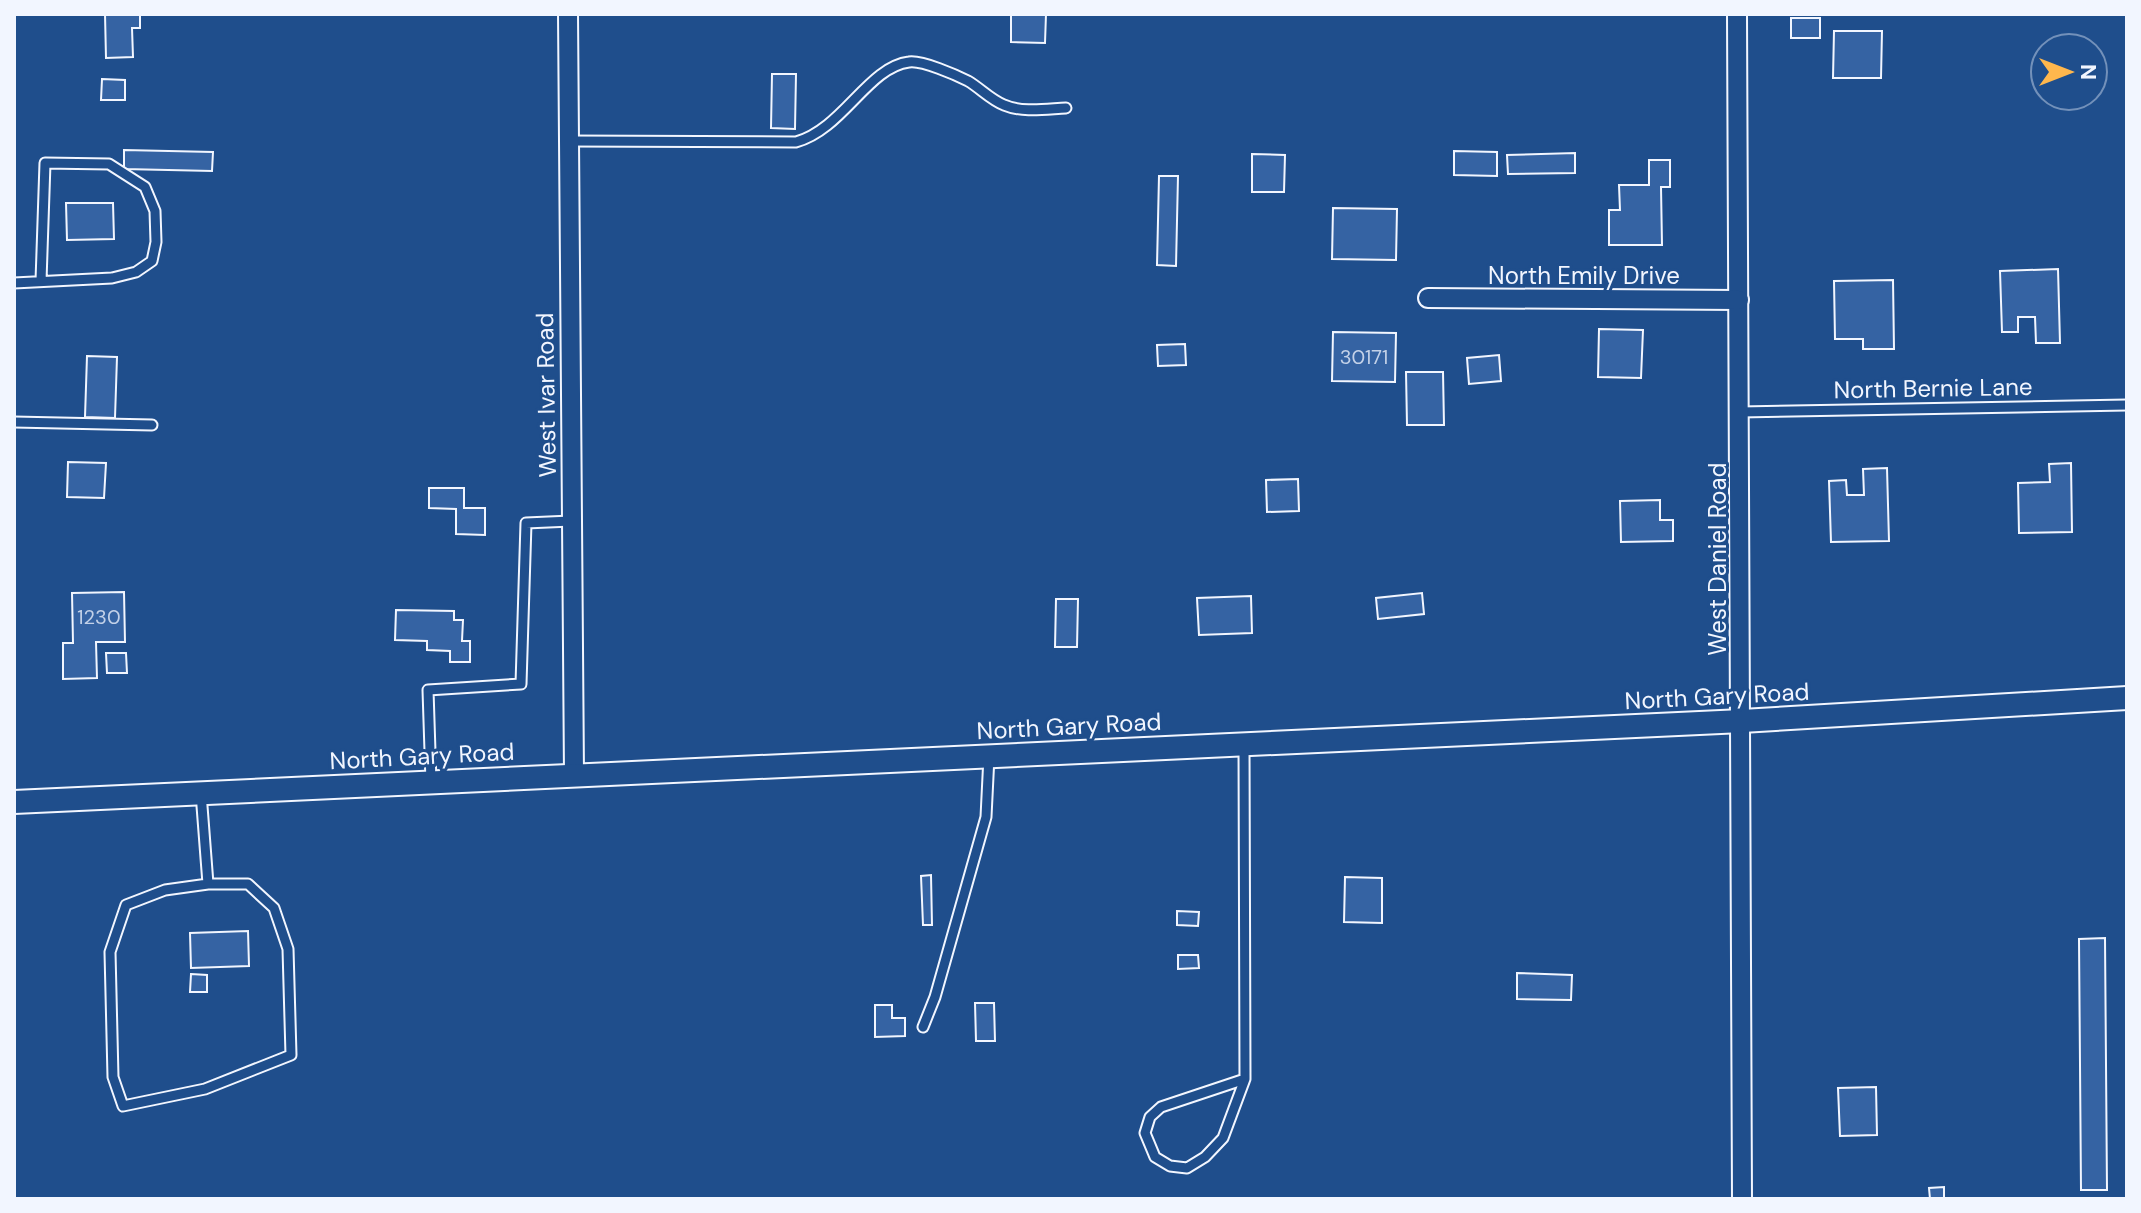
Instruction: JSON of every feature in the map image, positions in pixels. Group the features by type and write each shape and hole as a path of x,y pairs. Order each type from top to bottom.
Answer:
{"street":[{"name":"West Ivar Road","path":"568,14 574,775"},
{"name":"West Daniel Road","path":"1737,14 1742,1199"},
{"name":"North Emily Drive","path":"1428,298 1739,300"},
{"name":"North Gary Road","path":"14,802 1742,721 2127,698"}],"lane":[{"path":"568,141 796,142 813,137 834,121 889,67 913,61 967,81 1004,105 1030,110 1066,108"},
{"path":"14,283 112,278 136,272 152,261 156,242 155,211 145,187 109,164 45,163 41,281"},
{"name":"North Bernie Lane","path":"1740,412 2127,405"},
{"path":"14,422 152,425"},
{"path":"431,782 428,690 521,684 526,523 571,521"},
{"path":"1244,744 1245,1079 1223,1138 1205,1157 1187,1168 1170,1166 1155,1157 1145,1133 1150,1117 1161,1107 1245,1079"},
{"path":"923,1027 935,997 986,817 989,756"},
{"path":"201,793 208,884"},
{"path":"208,884 248,884 274,908 288,949 291,1055 205,1089 123,1106 113,1077 110,952 126,905 165,890 208,884"}],"building":[{"path":"105,14 140,14 140,28 132,28 133,57 106,58"},
{"path":"1011,14 1046,14 1045,43 1011,42"},
{"path":"1791,18 1820,18 1820,38 1791,38"},
{"path":"1834,31 1882,31 1881,78 1833,78"},
{"path":"772,74 796,74 795,129 771,128"},
{"path":"102,79 125,80 125,100 101,100"},
{"path":"124,150 213,152 212,171 124,169"},
{"path":"1454,151 1497,152 1497,176 1454,175"},
{"path":"1575,153 1575,173 1508,174 1507,155"},
{"path":"1252,154 1285,155 1284,192 1252,192"},
{"path":"1649,160 1670,160 1670,187 1661,187 1662,245 1609,245 1609,210 1620,210 1619,185 1649,185"},
{"path":"1159,176 1178,176 1176,266 1157,265"},
{"path":"66,203 113,203 114,239 67,240"},
{"path":"1333,208 1397,209 1396,260 1332,259"},
{"path":"2058,269 2060,343 2036,343 2035,317 2018,317 2018,332 2002,332 2000,271"},
{"path":"1893,280 1894,349 1863,349 1863,339 1835,339 1834,281"},
{"path":"1599,329 1643,330 1641,378 1598,377"},
{"path":"1333,332 1396,333 1395,382 1332,381"},
{"path":"1185,344 1186,365 1158,366 1157,345"},
{"path":"1499,355 1501,381 1469,384 1467,358"},
{"path":"87,356 117,357 115,418 85,417"},
{"path":"1406,372 1443,372 1444,425 1407,425"},
{"path":"68,462 106,463 104,498 67,497"},
{"path":"2071,463 2072,532 2019,533 2018,483 2050,482 2049,464"},
{"path":"1887,468 1889,541 1831,542 1829,481 1846,480 1847,495 1864,495 1863,469"},
{"path":"1298,479 1299,511 1267,512 1266,480"},
{"path":"429,488 464,488 464,508 485,508 485,535 456,534 456,509 429,508"},
{"path":"1660,500 1660,520 1673,520 1673,541 1621,542 1620,501"},
{"path":"124,592 125,642 96,642 97,678 63,679 63,643 73,643 72,593"},
{"path":"1422,593 1424,614 1378,619 1376,598"},
{"path":"1251,596 1252,633 1199,635 1197,598"},
{"path":"1056,599 1078,599 1077,647 1055,647"},
{"path":"396,610 454,611 454,620 463,620 462,641 470,641 470,662 450,662 450,651 427,650 427,641 395,640"},
{"path":"106,653 126,653 127,673 107,673"},
{"path":"931,875 932,925 923,925 921,876"},
{"path":"1345,877 1382,878 1382,923 1344,922"},
{"path":"1177,911 1199,912 1198,926 1177,925"},
{"path":"248,931 249,966 191,968 190,933"},
{"path":"2105,938 2107,1190 2081,1190 2079,939"},
{"path":"1178,955 1198,955 1199,968 1178,969"},
{"path":"1517,973 1572,975 1571,1000 1517,999"},
{"path":"191,974 207,975 207,992 190,992"},
{"path":"975,1003 994,1003 995,1041 976,1041"},
{"path":"875,1005 892,1005 892,1018 905,1018 905,1036 875,1037"},
{"path":"1876,1087 1877,1135 1840,1136 1838,1088"},
{"path":"1944,1187 1944,1199 1930,1199 1929,1188"}]}
